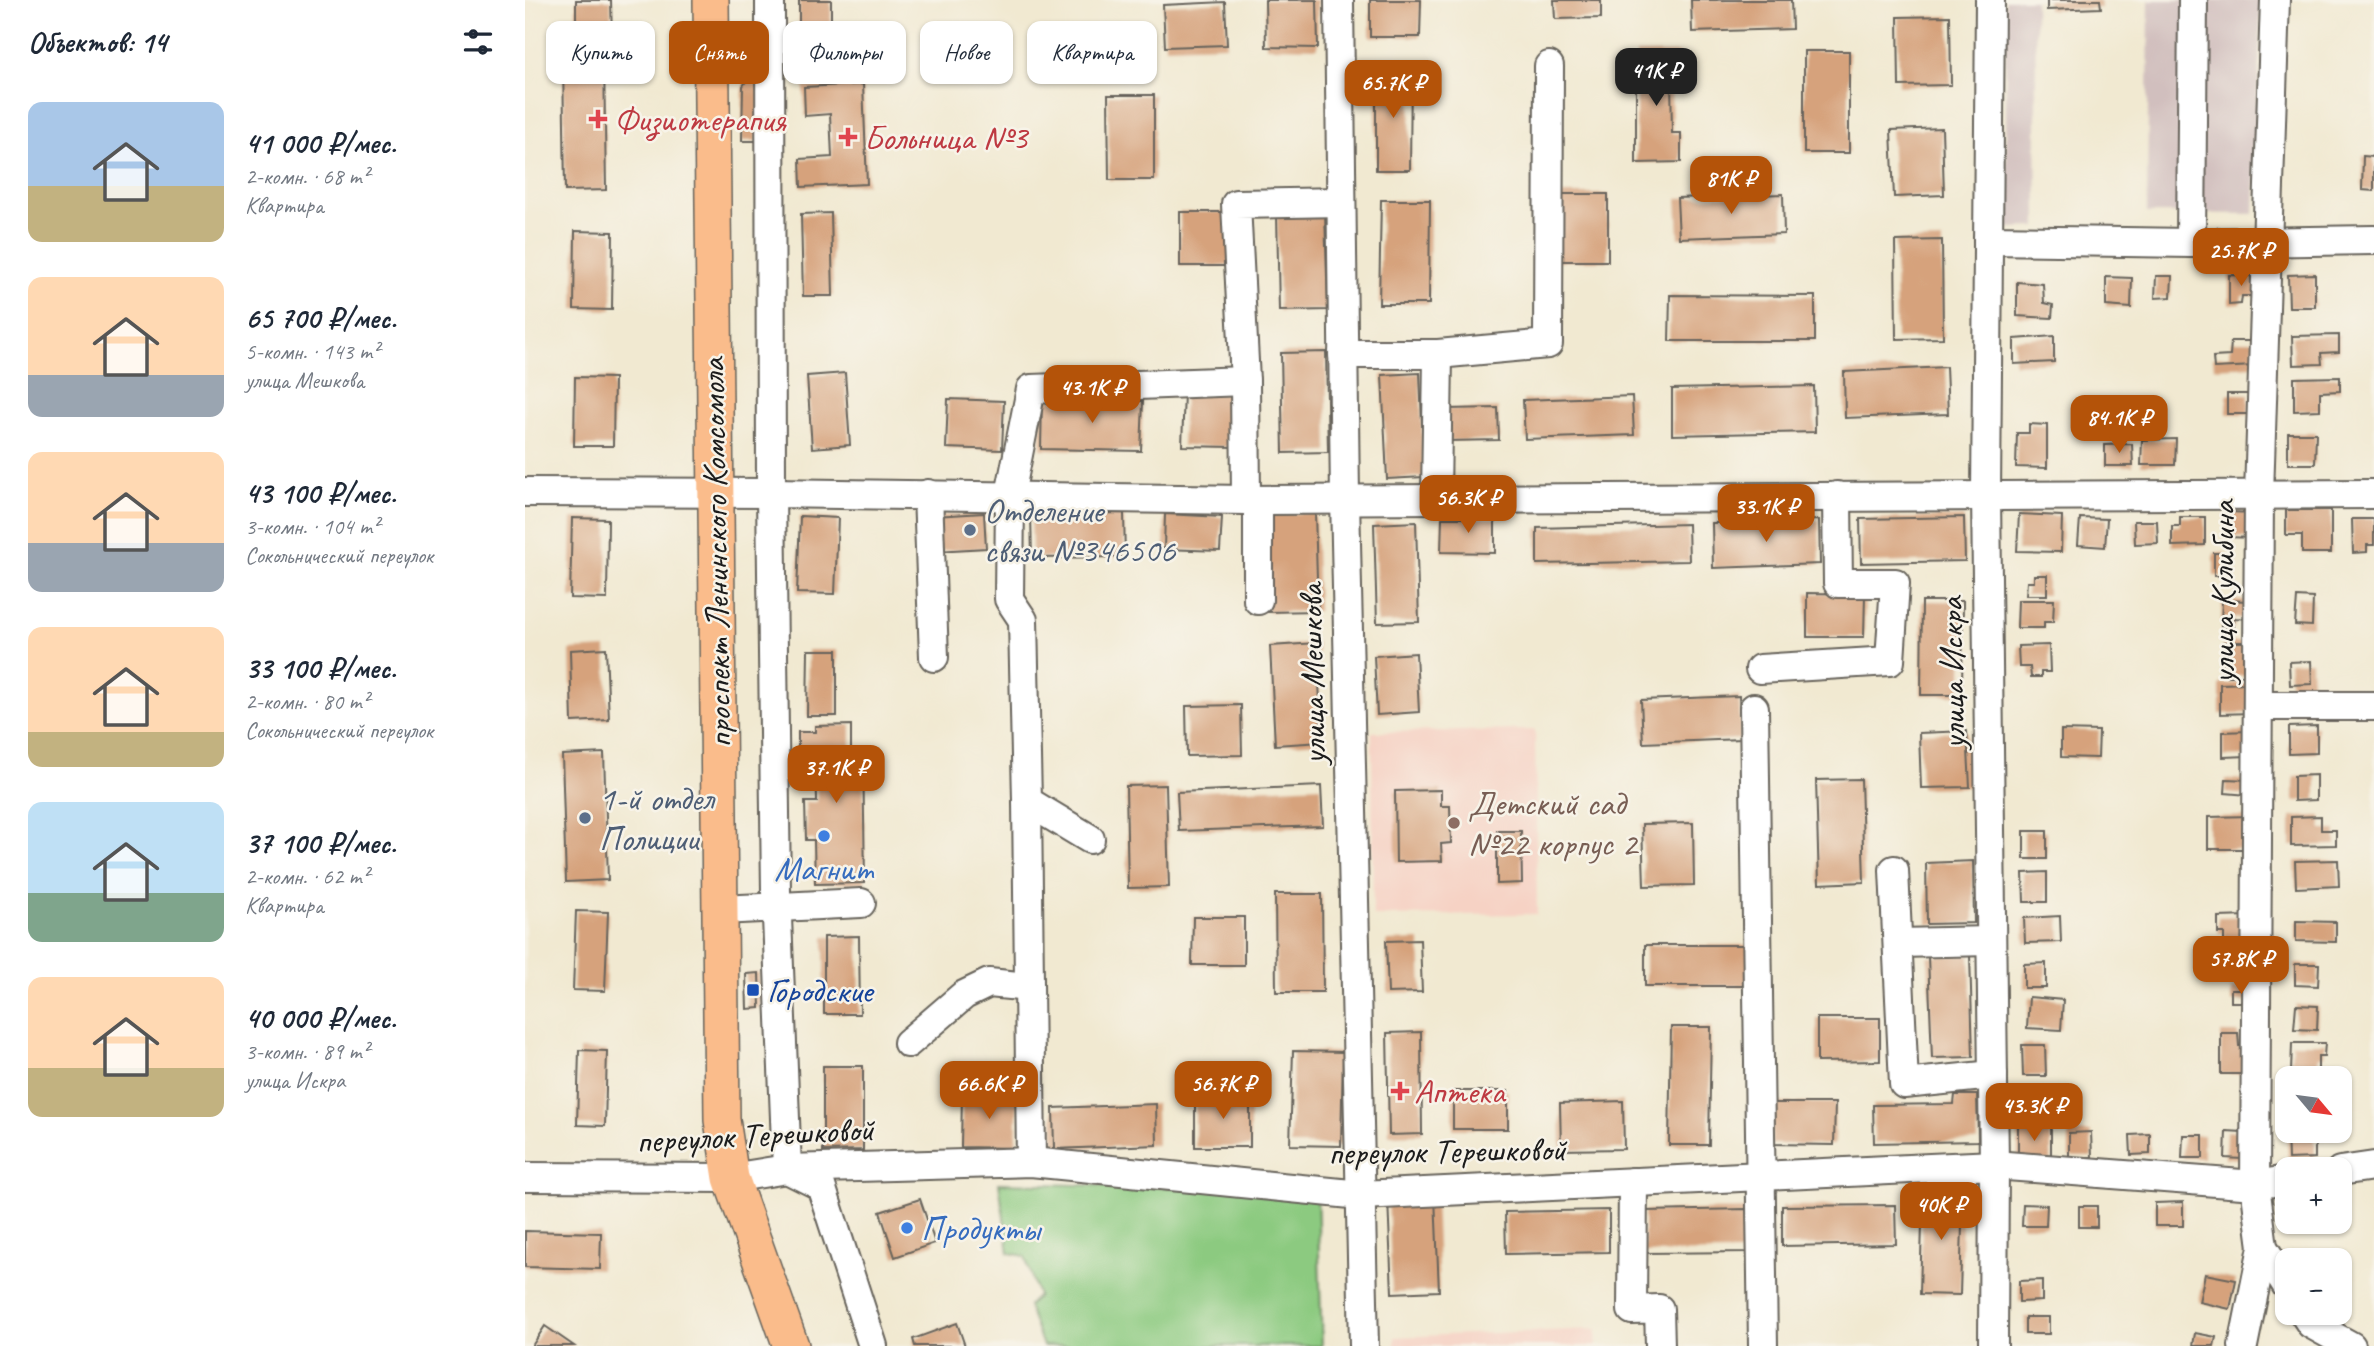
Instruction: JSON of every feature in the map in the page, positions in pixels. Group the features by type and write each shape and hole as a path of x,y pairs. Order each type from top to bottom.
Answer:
{"main road":[{"name":"проспект Ленинского Комсомола","path":"711,0 722,1120 731,1178 791,1346"}],"street":[{"path":"770,0 771,493 776,908 787,1169 821,1186 873,1346"},
{"name":"улица Мешкова","path":"1339,0 1345,498 1364,1346"},
{"name":"улица Искра","path":"1990,0 1986,495 1994,1165 1993,1346"},
{"path":"2191,243 2193,0"},
{"name":"улица Кулибина","path":"2263,1247 2255,1185 2259,494 2275,0"},
{"path":"1343,354 1438,354 1548,344 1549,66"},
{"path":"1258,600 1236,204 1341,202"},
{"path":"1988,240 2191,243 2374,240"},
{"path":"1436,498 1438,354"},
{"path":"1031,1162 1023,620 1009,599 1010,495 1031,389 1245,382"},
{"path":"525,492 928,494 1252,500 2374,494"},
{"path":"928,494 934,657"},
{"path":"1760,669 1890,661 1895,583 1838,583 1837,496"},
{"path":"2258,705 2374,706"},
{"path":"1753,708 1763,1346"},
{"path":"1027,802 1090,839"},
{"path":"1894,870 1904,1084 1993,1075"},
{"path":"720,910 861,903"},
{"path":"1898,943 1991,941"},
{"path":"908,1043 964,995 989,983 1029,987"},
{"name":"переулок Терешковой","path":"525,1177 731,1178 787,1169 1031,1162 1361,1195 1994,1165 2255,1185 2275,1182"},
{"path":"2352,1169 2374,1166"},
{"path":"1633,1182 1632,1310 1659,1309 1660,1346"},
{"path":"2263,1247 2275,1266"},
{"path":"2243,1346 2263,1247"},
{"path":"2313,1325 2351,1346"}],"shaded area":[{"path":"2005,0 2035,0 2037,227 2007,228"},
{"path":"2149,0 2261,0 2254,214 2147,213"},
{"name":"Детский сад №22 корпус 2","path":"1535,730 1537,914 1373,916 1372,732"},
{"path":"1597,1329 1596,1346 1395,1346 1395,1337"}],"green space":[{"path":"999,1183 1317,1191 1322,1346 1043,1346 1028,1306 1038,1296 1025,1256 1009,1253"}],"building":[{"path":"576,0 611,0 612,21 576,21"},
{"path":"799,0 831,0 831,21 799,21"},
{"path":"1265,0 1317,0 1318,48 1266,47"},
{"path":"1370,0 1421,0 1420,37 1370,37"},
{"path":"1554,0 1601,0 1601,18 1555,19"},
{"path":"1691,0 1791,0 1792,29 1692,32"},
{"path":"2047,0 2100,0 2101,8 2047,10"},
{"path":"1225,2 1227,45 1165,47 1163,5"},
{"path":"1950,16 1951,85 1899,86 1898,17"},
{"path":"1804,51 1849,51 1849,153 1804,153"},
{"path":"1636,53 1680,53 1680,79 1671,79 1672,133 1681,133 1681,162 1636,163"},
{"path":"1376,71 1411,71 1410,170 1376,170"},
{"path":"563,84 604,84 606,190 565,191"},
{"path":"762,84 756,141 742,141 743,86"},
{"name":"Больница №3","path":"863,84 867,184 801,187 800,159 832,157 830,114 805,116 804,87"},
{"path":"1108,95 1154,95 1154,180 1109,180"},
{"path":"1942,128 1944,195 1894,197 1891,130"},
{"path":"2363,156 2374,157 2374,191 2362,190"},
{"path":"1557,194 1608,194 1608,261 1557,261"},
{"path":"1783,194 1784,234 1679,238 1677,198"},
{"path":"1381,200 1430,200 1429,304 1379,304"},
{"path":"1180,212 1232,212 1232,266 1180,266"},
{"path":"831,213 833,296 803,296 801,214"},
{"path":"1325,213 1328,310 1279,311 1277,214"},
{"path":"575,231 613,232 612,310 574,309"},
{"path":"1942,240 1943,338 1896,339 1895,241"},
{"path":"2315,274 2315,307 2289,307 2288,275"},
{"path":"2229,275 2256,276 2256,296 2242,296 2241,304 2229,305"},
{"path":"2156,276 2172,276 2171,297 2155,298"},
{"path":"2106,277 2132,278 2131,308 2106,306"},
{"path":"2017,282 2043,284 2044,303 2053,305 2052,318 2017,316"},
{"path":"1670,295 1815,296 1815,341 1669,341"},
{"path":"2339,335 2339,352 2321,353 2322,364 2293,365 2292,336"},
{"path":"2054,336 2054,362 2014,364 2014,339"},
{"path":"2231,341 2254,341 2254,366 2214,368 2213,357 2230,356"},
{"path":"1326,352 1328,452 1283,453 1281,353"},
{"path":"1946,367 1948,414 1845,418 1844,372"},
{"path":"845,373 850,445 812,448 807,376"},
{"path":"1420,373 1424,477 1387,479 1382,375"},
{"path":"575,377 614,378 613,446 574,446"},
{"path":"2340,377 2340,391 2320,392 2320,410 2294,411 2294,378"},
{"path":"1814,386 1815,432 1672,435 1672,389"},
{"path":"1184,392 1236,394 1234,447 1182,446"},
{"path":"2227,394 2249,394 2249,414 2227,414"},
{"path":"1632,396 1634,435 1525,439 1523,400"},
{"path":"948,399 1004,401 1002,450 946,448"},
{"path":"1042,399 1143,401 1141,451 1041,449"},
{"path":"1498,408 1499,440 1446,441 1445,409"},
{"path":"2029,424 2047,425 2047,468 2016,467 2017,433 2029,433"},
{"path":"2288,433 2316,433 2315,464 2288,464"},
{"path":"2176,439 2175,465 2141,465 2142,440"},
{"path":"2132,444 2133,466 2105,466 2105,445"},
{"path":"2286,510 2331,510 2331,553 2302,553 2302,535 2286,535"},
{"path":"2229,512 2253,513 2252,538 2228,537"},
{"path":"984,513 986,548 936,551 934,516"},
{"path":"1124,513 1125,557 1032,558 1031,514"},
{"path":"1315,513 1318,611 1267,612 1264,514"},
{"path":"1165,514 1222,517 1220,551 1164,549"},
{"path":"2019,514 2062,516 2061,552 2017,551"},
{"path":"800,516 838,518 835,594 797,593"},
{"path":"1964,517 1965,561 1861,563 1860,519"},
{"path":"2180,517 2205,517 2205,545 2172,546 2172,526 2180,526"},
{"path":"572,518 608,519 607,599 570,598"},
{"path":"1442,518 1495,518 1495,553 1441,552"},
{"path":"2080,518 2107,519 2105,547 2078,545"},
{"path":"2352,519 2374,519 2374,545 2367,545 2367,552 2353,553"},
{"path":"1819,520 1820,564 1713,568 1712,523"},
{"path":"2134,521 2157,521 2158,543 2135,544"},
{"path":"1416,522 1419,622 1377,623 1374,524"},
{"path":"1688,524 1689,561 1537,564 1537,528"},
{"path":"2214,553 2226,553 2226,576 2214,576"},
{"path":"2034,575 2047,575 2047,595 2026,595 2027,582 2034,582"},
{"path":"1807,593 1865,594 1864,637 1807,637"},
{"path":"2297,597 2313,598 2312,626 2295,625"},
{"path":"2018,600 2054,600 2053,622 2044,622 2044,628 2017,628"},
{"path":"2222,600 2249,601 2248,619 2234,618 2234,629 2221,628"},
{"path":"1922,601 1963,601 1962,695 1921,695"},
{"path":"2223,642 2248,642 2248,676 2223,676"},
{"path":"1317,643 1322,742 1275,745 1270,646"},
{"path":"2049,645 2050,672 2041,672 2041,677 2031,677 2030,667 2019,667 2018,646"},
{"path":"606,648 609,720 572,722 570,650"},
{"path":"808,650 837,650 837,716 807,716"},
{"path":"1416,653 1419,712 1377,715 1374,656"},
{"path":"2311,661 2312,684 2290,685 2289,662"},
{"path":"2251,683 2251,713 2220,714 2220,684"},
{"path":"1739,696 1741,739 1643,743 1641,700"},
{"path":"1241,705 1242,755 1187,756 1186,706"},
{"path":"851,725 851,751 863,750 865,883 815,884 814,840 806,840 805,802 817,802 816,757 798,757 798,732 815,732 815,726"},
{"path":"2317,726 2317,753 2289,754 2289,727"},
{"path":"2061,730 2099,731 2098,758 2061,757"},
{"path":"1967,731 1970,787 1921,788 1919,733"},
{"path":"2248,731 2248,756 2223,757 2223,732"},
{"name":"1-й отдел Полиции","path":"604,753 608,880 566,882 562,755"},
{"path":"2316,775 2316,800 2294,801 2294,776"},
{"path":"1861,779 1864,882 1819,884 1816,780"},
{"path":"2226,779 2248,780 2248,795 2225,793"},
{"path":"1166,785 1169,887 1128,888 1126,786"},
{"path":"1321,786 1323,826 1179,831 1177,792"},
{"path":"1441,790 1441,806 1450,806 1451,843 1441,844 1442,861 1396,862 1395,791"},
{"path":"2252,816 2252,849 2208,849 2208,817"},
{"path":"2321,816 2321,830 2336,830 2336,845 2291,846 2291,817"},
{"path":"1693,823 1694,885 1644,886 1642,824"},
{"path":"1497,831 1521,831 1522,883 1497,884"},
{"path":"2024,831 2047,831 2047,859 2024,859"},
{"path":"2338,860 2339,886 2296,888 2295,861"},
{"path":"1973,861 1974,923 1927,924 1926,863"},
{"path":"2047,872 2047,902 2024,902 2023,873"},
{"path":"1275,894 1322,894 1323,992 1276,992"},
{"path":"576,911 608,912 605,991 573,990"},
{"path":"2060,916 2061,942 2025,943 2024,918"},
{"path":"2249,916 2250,942 2224,942 2224,933 2218,933 2218,917"},
{"path":"1193,917 1244,917 1244,965 1192,965"},
{"path":"2296,921 2336,922 2336,942 2296,941"},
{"path":"859,936 860,1014 824,1014 824,937"},
{"path":"1420,940 1422,992 1388,993 1386,941"},
{"path":"1645,945 1750,945 1750,986 1645,986"},
{"path":"1970,955 1973,1057 1932,1058 1928,956"},
{"path":"2046,963 2046,988 2024,988 2024,964"},
{"path":"2295,964 2319,964 2318,986 2295,985"},
{"path":"759,973 760,1008 747,1009 746,974"},
{"path":"2231,989 2252,989 2252,1002 2231,1002"},
{"path":"2029,997 2063,1000 2061,1030 2027,1028"},
{"path":"2296,1005 2318,1006 2317,1030 2294,1029"},
{"path":"1817,1018 1880,1018 1880,1061 1817,1062"},
{"path":"1671,1027 1711,1027 1709,1145 1669,1145"},
{"path":"1421,1032 1422,1134 1389,1135 1387,1033"},
{"path":"2221,1033 2238,1033 2239,1046 2251,1046 2251,1074 2221,1074"},
{"path":"2292,1043 2325,1043 2324,1056 2318,1056 2318,1066 2291,1066"},
{"path":"2022,1045 2045,1045 2046,1076 2023,1076"},
{"path":"579,1050 607,1051 605,1126 577,1125"},
{"path":"1293,1051 1343,1052 1341,1146 1290,1145"},
{"path":"823,1066 863,1066 863,1150 823,1151"},
{"path":"1453,1091 1508,1091 1508,1129 1453,1129"},
{"path":"1250,1094 1250,1147 1195,1147 1195,1095"},
{"path":"962,1095 1018,1096 1016,1148 961,1147"},
{"path":"1955,1095 1977,1095 1978,1141 1874,1143 1873,1105 1954,1104"},
{"path":"1623,1101 1624,1149 1561,1150 1560,1103"},
{"path":"1772,1103 1835,1103 1834,1145 1771,1144"},
{"path":"1156,1104 1157,1145 1054,1149 1053,1108"},
{"path":"2051,1125 2051,1161 2018,1162 2018,1126"},
{"path":"2226,1131 2243,1132 2242,1159 2225,1158"},
{"path":"2091,1132 2092,1157 2069,1157 2069,1133"},
{"path":"2150,1134 2150,1154 2131,1155 2130,1135"},
{"path":"2183,1135 2203,1135 2203,1158 2182,1158"},
{"path":"2287,1143 2315,1143 2315,1157 2288,1157"},
{"path":"1923,1188 1963,1189 1960,1295 1920,1294"},
{"path":"1435,1197 1439,1291 1392,1293 1388,1199"},
{"name":"Продукты","path":"920,1199 935,1243 895,1257 880,1212"},
{"path":"2183,1202 2183,1226 2155,1226 2155,1203"},
{"path":"2023,1204 2047,1205 2046,1226 2022,1226"},
{"path":"1895,1205 1896,1244 1782,1246 1782,1206"},
{"path":"2079,1206 2097,1206 2097,1227 2079,1227"},
{"path":"1748,1209 1749,1252 1644,1253 1644,1211"},
{"path":"1609,1210 1609,1252 1506,1254 1505,1212"},
{"path":"525,1231 601,1233 600,1269 525,1267"},
{"path":"2205,1274 2236,1280 2230,1309 2199,1302"},
{"path":"2042,1280 2042,1301 2019,1302 2019,1281"},
{"path":"2025,1317 2049,1317 2049,1334 2025,1334"},
{"path":"957,1323 965,1346 915,1346 913,1339"},
{"path":"545,1326 574,1346 532,1346"},
{"path":"2195,1333 2216,1337 2214,1346 2193,1346"}],"place":[{"name":"Физиотерапия","path":"598,119"},
{"name":"Больница №3","path":"848,137"},
{"name":"Отделение связи №346506","path":"970,530"},
{"name":"1-й отдел Полиции","path":"585,818"},
{"name":"Детский сад №22 корпус 2","path":"1454,823"},
{"name":"Магнит","path":"824,836"},
{"name":"Городские","path":"753,990"},
{"name":"Аптека","path":"1400,1091"},
{"name":"Продукты","path":"907,1228"}]}
